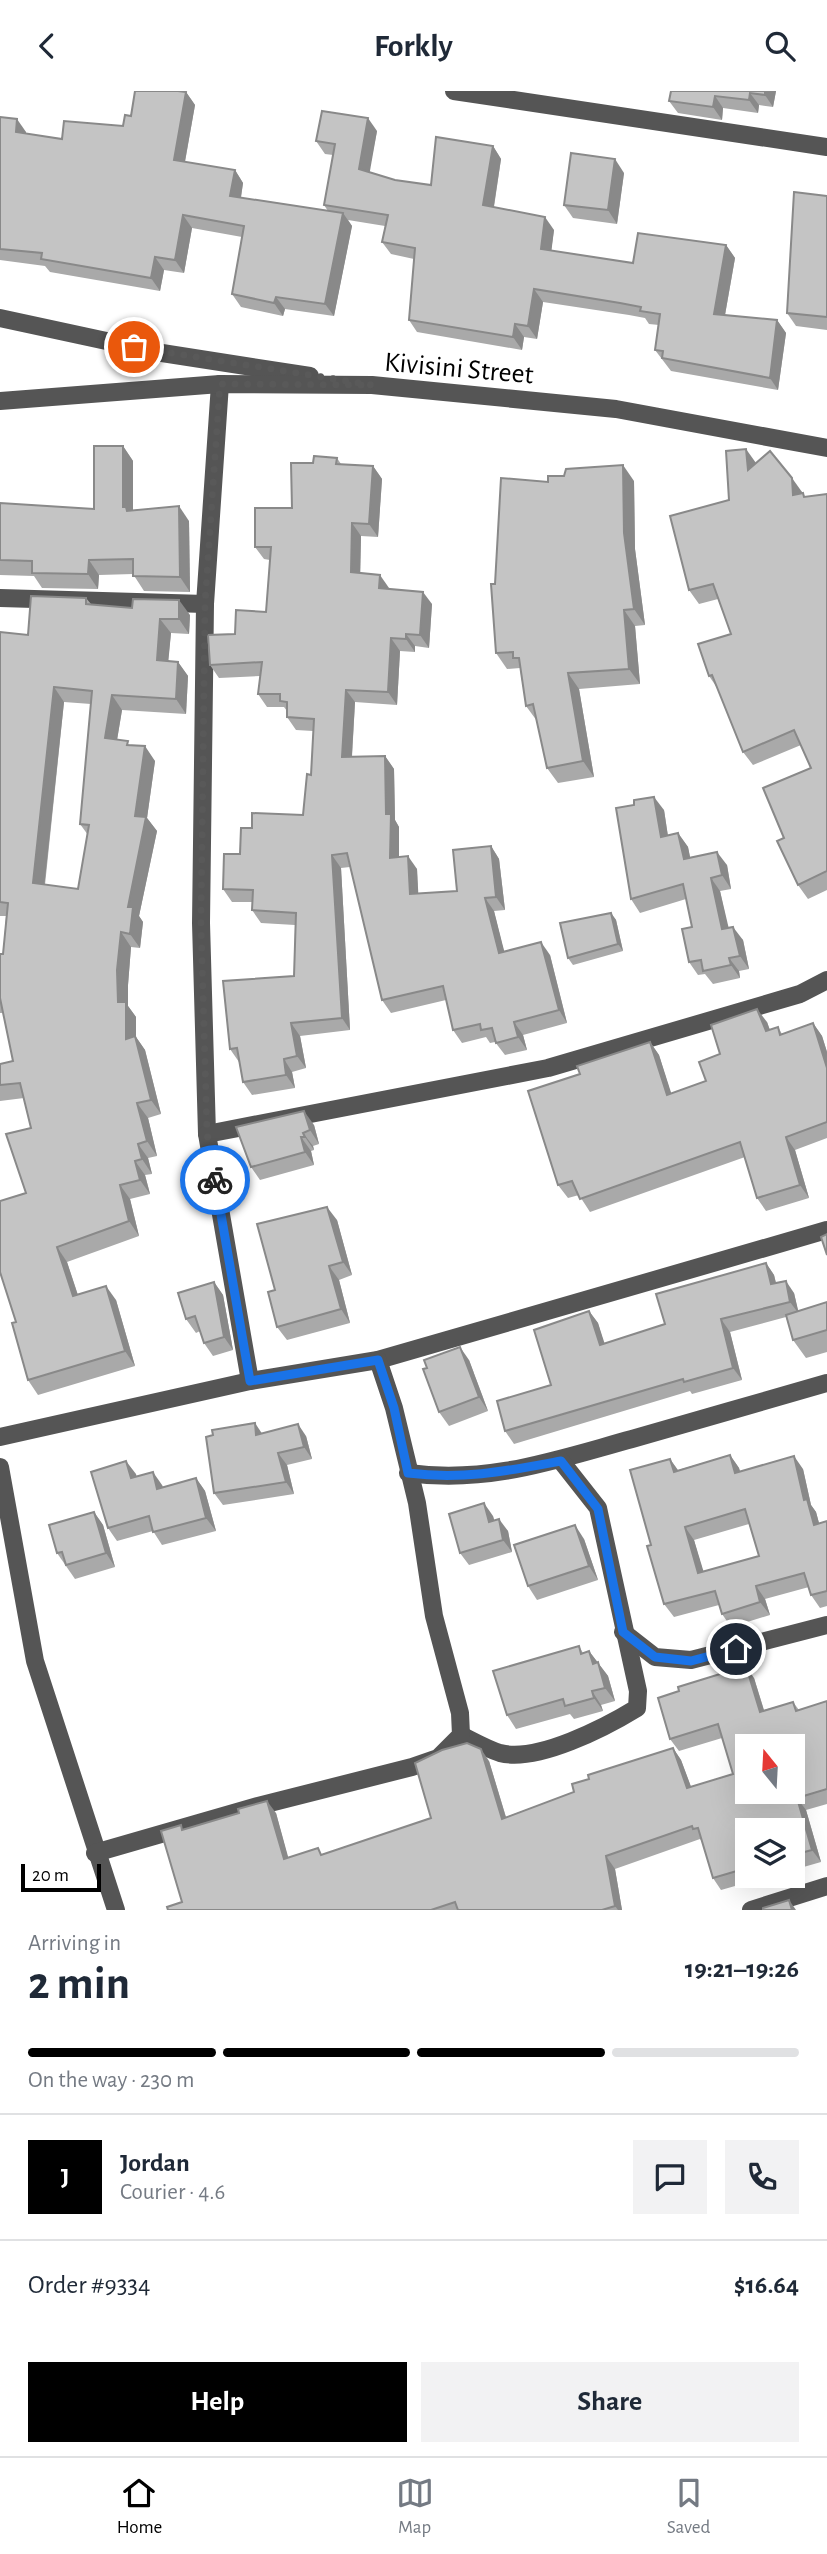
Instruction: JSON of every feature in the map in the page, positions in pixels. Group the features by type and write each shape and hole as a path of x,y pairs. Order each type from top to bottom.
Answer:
{"street":[{"path":"454,91 501,95 827,147"},
{"path":"0,318 162,353 372,385"},
{"path":"220,384 205,604 201,923 207,1133 250,1381"},
{"name":"Kivisini Street","path":"0,401 220,384 372,385 616,409 827,448"},
{"path":"0,598 205,604"},
{"path":"207,1133 548,1068 800,994 827,980"},
{"path":"0,1437 250,1381 378,1360 827,1230"},
{"path":"95,1853 258,1806 412,1767 438,1758 461,1735 460,1713 434,1616 417,1503 394,1408 378,1360"},
{"path":"408,1473 437,1477 488,1476 561,1461 827,1383"},
{"path":"461,1735 502,1754 535,1752 619,1719 636,1708 638,1691 598,1509 561,1461"},
{"path":"0,1467 35,1661 95,1853 116,1910"},
{"path":"623,1632 655,1657 691,1661 827,1625"},
{"path":"751,1910 827,1886"}],"building":[{"path":"135,91 186,92 174,160 235,170 230,196 343,213 325,304 276,297 274,303 232,294 244,226 183,215 175,260 155,257 151,278 41,259 42,253 0,249 0,117 17,119 16,132 62,139 64,121 123,126 125,115 131,116"},
{"path":"671,91 765,91 765,95 750,93 749,100 715,96 713,107 669,101"},
{"path":"322,111 368,118 359,169 395,180 431,185 436,137 493,146 483,205 545,217 541,249 633,263 638,233 726,245 714,314 777,320 770,378 662,358 663,351 655,350 660,314 640,311 641,307 534,289 528,326 515,324 513,337 409,320 415,248 382,242 388,215 324,205 335,144 316,141"},
{"path":"571,153 615,159 608,210 564,205"},
{"path":"794,192 827,196 827,317 787,313"},
{"path":"94,446 123,446 123,507 126,507 127,511 179,506 180,577 133,576 133,559 89,560 88,574 32,573 32,561 0,560 0,503 94,509"},
{"path":"746,449 748,470 770,451 792,478 793,495 803,493 804,497 827,494 827,871 798,885 777,841 784,838 763,788 811,768 794,730 743,752 712,675 709,676 698,644 731,634 713,584 689,590 670,516 729,500 726,451"},
{"path":"314,456 337,458 336,464 373,466 369,524 352,523 351,572 380,575 379,588 423,592 420,635 406,634 406,639 391,638 388,692 346,690 342,757 385,756 386,814 391,814 390,858 408,856 410,894 457,891 453,850 491,846 496,897 485,898 499,953 541,942 559,1010 514,1022 518,1037 496,1043 492,1028 481,1030 480,1024 453,1030 443,986 382,1000 347,853 332,855 342,1018 291,1023 297,1056 284,1059 286,1075 243,1082 237,1048 230,1049 223,981 294,976 296,913 252,910 253,890 223,889 224,854 240,854 241,828 252,828 252,813 303,815 307,774 311,775 314,719 287,717 287,702 280,701 280,694 258,694 262,662 210,665 208,635 235,634 236,610 266,612 271,547 255,547 255,508 292,508 291,463 313,463"},
{"path":"623,465 624,533 634,609 624,610 629,669 568,673 583,761 547,768 533,704 526,706 519,658 513,658 513,652 496,653 491,584 495,584 501,478 548,482 548,476 564,476 566,469"},
{"path":"31,596 86,598 86,604 132,608 133,599 179,600 179,619 160,619 157,660 178,662 176,699 112,695 105,738 128,741 127,745 145,746 135,816 146,817 128,907 133,907 130,934 121,932 117,970 118,1002 126,1002 126,1039 135,1036 151,1100 137,1103 147,1141 138,1144 142,1159 135,1161 140,1180 120,1185 129,1221 57,1247 73,1296 106,1286 125,1351 28,1380 12,1323 16,1322 0,1272 0,1201 26,1193 6,1134 31,1128 20,1083 0,1085 0,1064 13,1061 0,998 0,954 3,954 8,903 0,902 0,632 28,635","holes":["54,687 92,691 80,824 89,825 78,889 33,883"]},
{"path":"654,797 661,837 678,833 684,859 717,852 722,875 711,878 722,929 733,927 740,956 729,958 731,965 703,971 701,960 689,962 682,929 692,927 683,884 631,899 616,808 634,805 634,800"},
{"path":"611,913 618,944 568,958 560,923"},
{"path":"757,1009 766,1031 778,1027 780,1035 813,1023 827,1068 827,1122 786,1137 800,1185 757,1198 740,1142 580,1199 572,1181 558,1185 528,1091 580,1074 577,1066 650,1042 667,1095 706,1081 699,1062 720,1054 711,1025"},
{"path":"304,1111 310,1130 303,1133 305,1137 301,1137 305,1152 251,1167 236,1127"},
{"path":"327,1207 343,1262 329,1266 341,1309 277,1327 268,1292 275,1290 257,1224"},
{"path":"827,1234 827,1255 821,1237"},
{"path":"766,1263 771,1284 786,1281 790,1302 721,1319 733,1368 684,1382 683,1379 505,1431 497,1401 551,1385 534,1330 589,1311 600,1345 665,1324 656,1294"},
{"path":"214,1282 224,1337 204,1343 195,1316 186,1319 178,1293"},
{"path":"827,1302 827,1330 793,1340 786,1315"},
{"path":"460,1347 479,1397 439,1412 423,1369 427,1368 424,1360"},
{"path":"255,1423 256,1435 298,1424 304,1447 278,1453 286,1482 214,1493 206,1437 213,1435 212,1430"},
{"path":"730,1455 735,1473 794,1456 804,1500 807,1499 814,1525 827,1521 827,1591 811,1595 804,1573 756,1586 760,1602 722,1614 715,1591 664,1604 647,1546 651,1545 630,1470 670,1459 674,1472","holes":["745,1509 759,1556 698,1573 685,1527"]},
{"path":"126,1461 131,1478 153,1472 157,1489 196,1478 206,1518 153,1532 149,1516 108,1528 91,1472"},
{"path":"484,1503 489,1522 499,1519 503,1540 460,1553 449,1514"},
{"path":"94,1512 106,1553 66,1565 62,1552 57,1553 49,1525"},
{"path":"575,1525 589,1566 528,1586 514,1545"},
{"path":"579,1646 581,1654 589,1651 593,1664 598,1662 605,1688 592,1691 594,1698 565,1706 563,1699 507,1715 493,1671"},
{"path":"746,1666 760,1712 793,1702 796,1711 827,1701 827,1789 805,1796 805,1734 735,1734 735,1804 799,1804 803,1818 735,1818 735,1872 713,1878 698,1828 693,1829 692,1826 606,1856 615,1906 602,1910 458,1910 455,1902 431,1910 168,1910 167,1907 182,1902 161,1831 181,1825 182,1830 239,1813 238,1809 267,1801 284,1859 318,1848 321,1855 431,1818 415,1763 442,1750 467,1743 481,1749 502,1819 574,1792 572,1784 589,1779 588,1775 673,1748 687,1788 733,1774 718,1724 670,1739 658,1698 679,1691 678,1687"},
{"path":"805,1826 812,1850 805,1852"},
{"path":"789,1900 792,1910 763,1910 763,1908"}],"way so far":[{"path":"134,347 372,385 220,384 205,604 201,923 207,1133 215,1180"}],"route":[{"path":"215,1180 250,1381 378,1360 394,1408 408,1473 437,1477 488,1476 561,1461 598,1509 623,1632 655,1657 691,1661 736,1649"}]}
